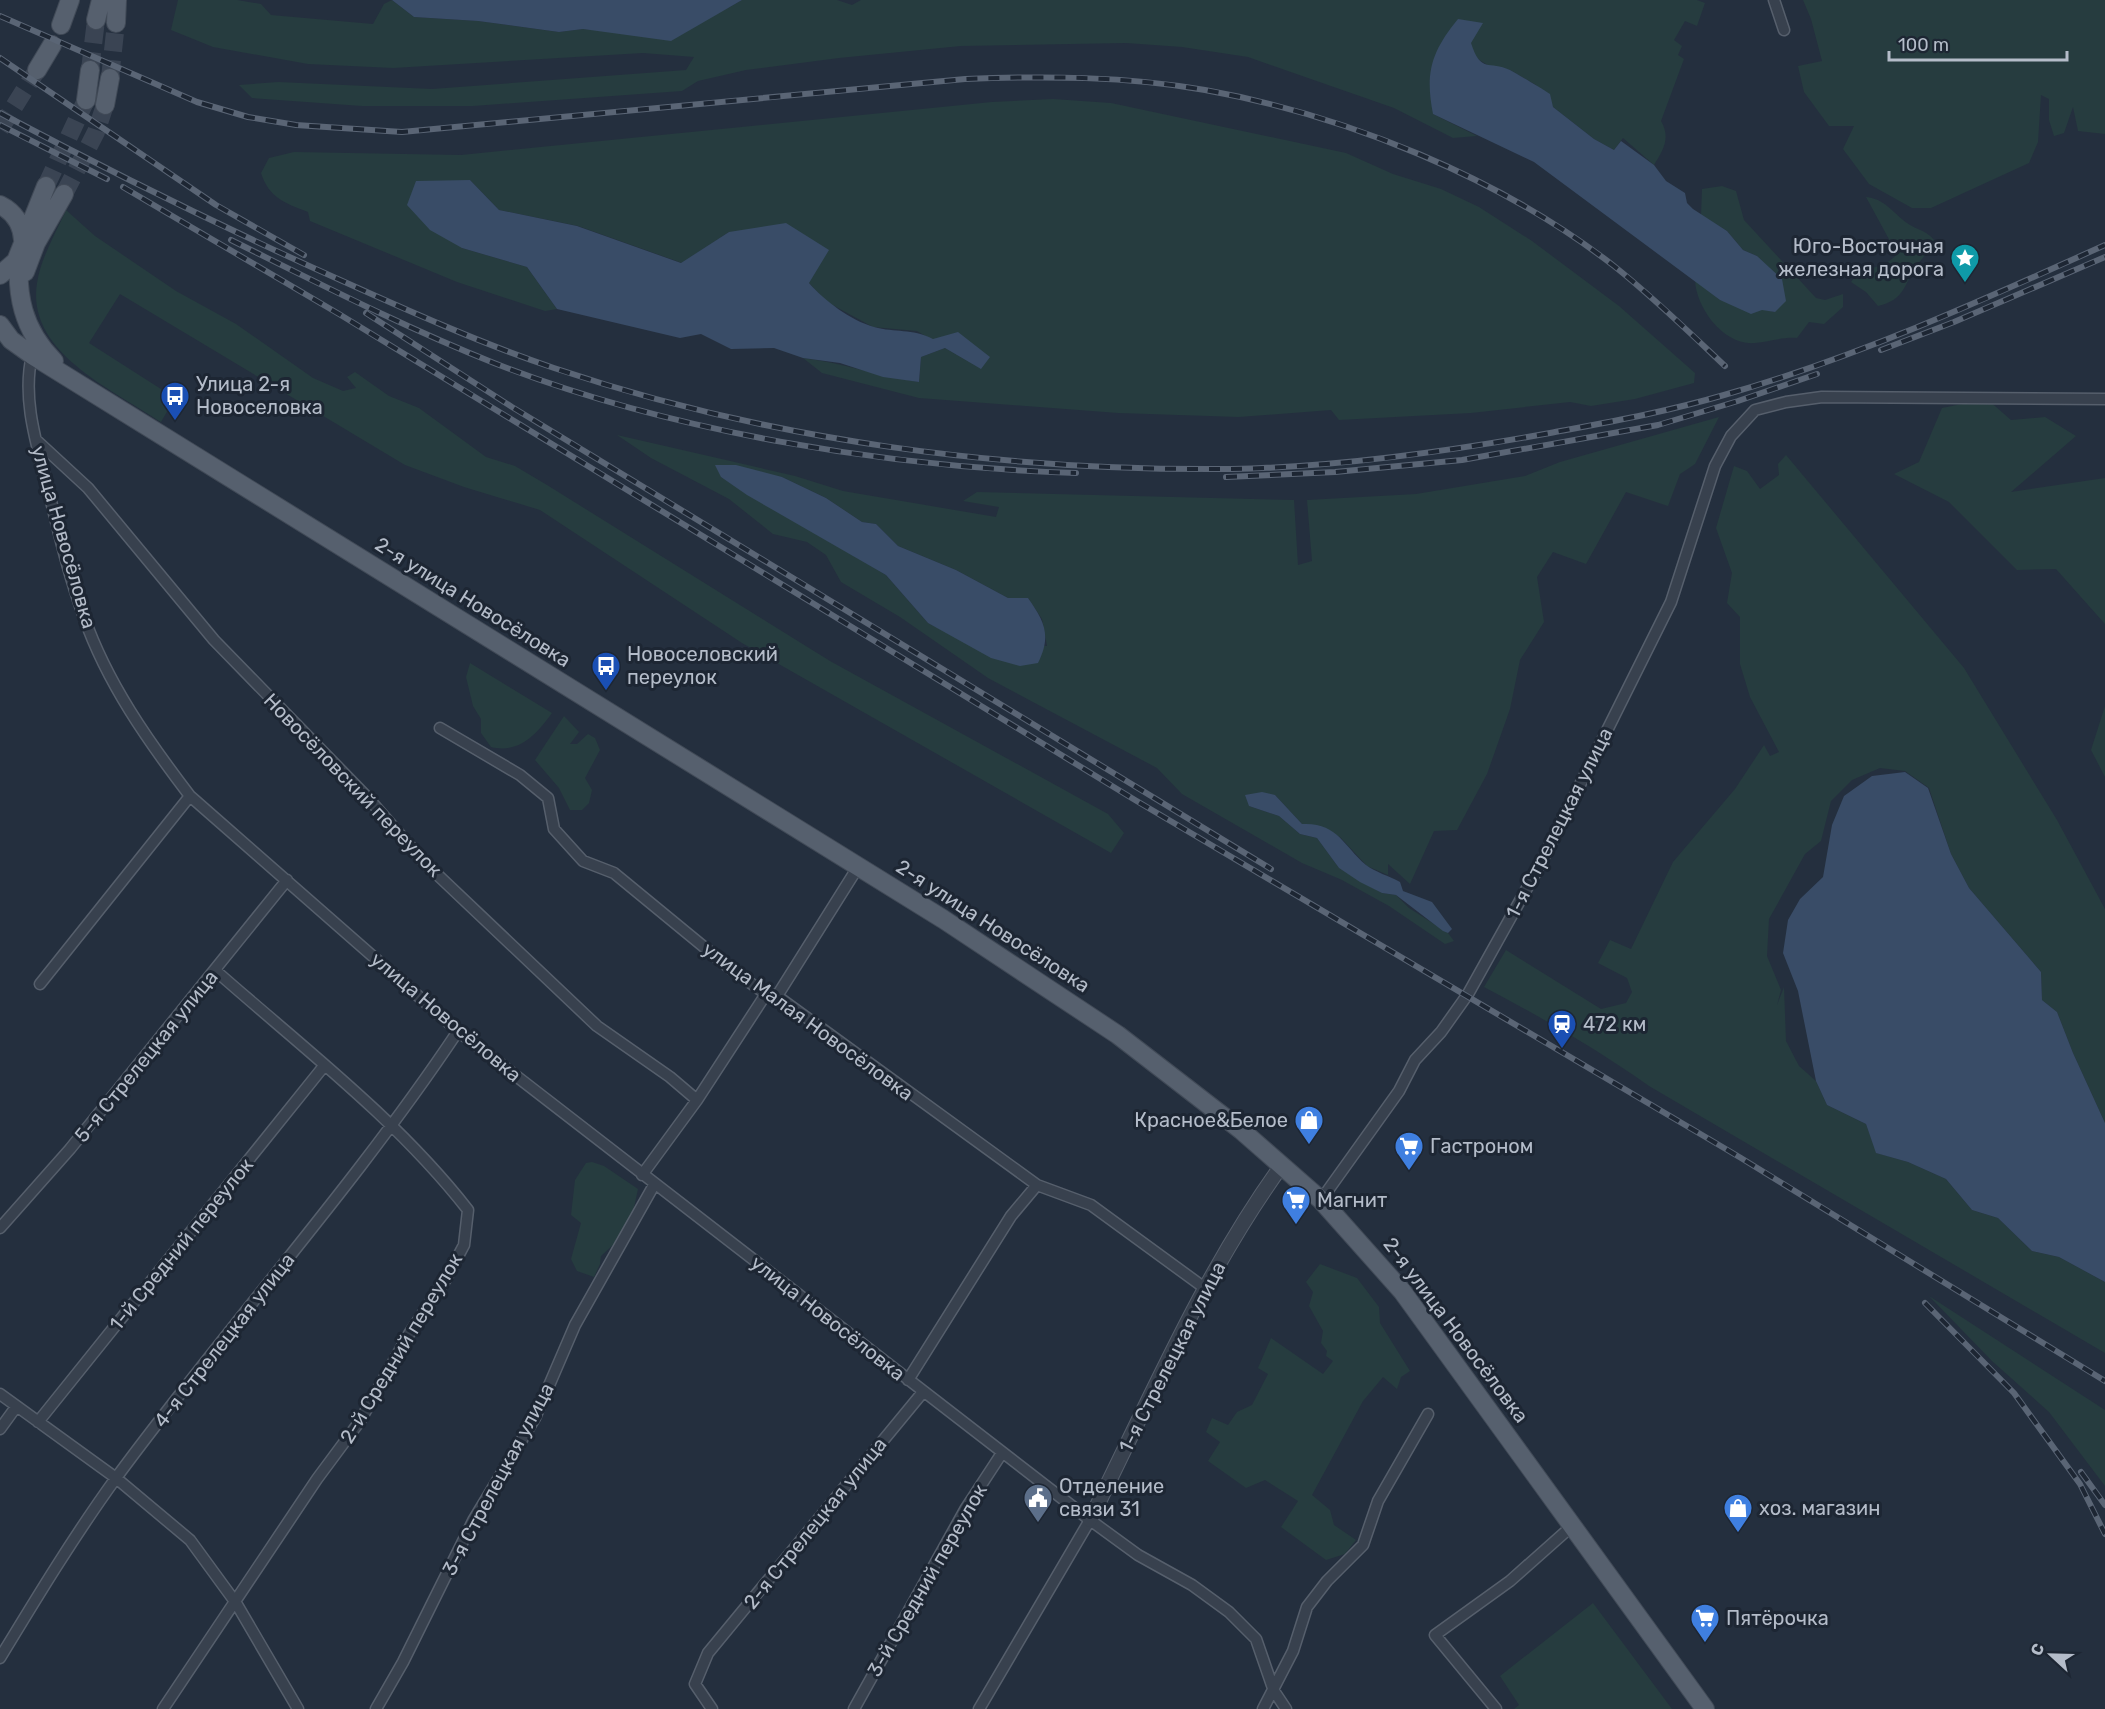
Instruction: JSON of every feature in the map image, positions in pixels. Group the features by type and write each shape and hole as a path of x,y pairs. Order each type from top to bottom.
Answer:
{"main road":[{"path":"61,25 70,0"},
{"path":"96,20 101,0"},
{"path":"116,23 117,0"},
{"path":"37,70 52,45"},
{"path":"86,100 90,70"},
{"path":"105,105 110,78"},
{"path":"0,275 16,261 45,186"},
{"path":"22,307 23,282 27,263 40,234 64,194"},
{"path":"0,205 12,213 20,224 22,246"},
{"name":"2-я улица Новосёловка","path":"22,246 18,285 22,307 33,335 43,350 78,382"},
{"name":"2-я улица Новосёловка","path":"0,325 11,340 32,355 858,867 1118,1035 1201,1097 1321,1200 1402,1291 1704,1709"}],"street":[{"path":"1774,0 1784,30"},
{"name":"улица Новосёловка","path":"32,355 28,389 36,440 62,544 84,618 127,707 156,752 190,796 458,1031 654,1185 1090,1520 1138,1555 1192,1586 1229,1611 1256,1639 1274,1691 1286,1709"},
{"name":"1-я Стрелецкая улица","path":"1321,1200 1399,1092 1415,1060 1441,1032 1468,994 1541,863 1671,602 1715,465 1731,436 1746,419 1755,410 1786,402 1822,397 2105,399"},
{"name":"Новосёловский переулок","path":"36,440 88,489 214,640 369,799 424,862 597,1026 670,1077 698,1100"},
{"name":"улица Малая Новосёловка","path":"440,728 520,776 548,798 554,829 583,861 614,873 732,969 772,995 1037,1185 1091,1205 1206,1289"},
{"path":"40,984 190,796"},
{"path":"642,1175 772,995 858,867"},
{"name":"5-я Стрелецкая улица","path":"0,1228 70,1149 216,971 287,880"},
{"name":"2-й Средний переулок","path":"163,1709 317,1479 360,1422 408,1334 446,1279 464,1245 468,1210 444,1179 392,1125 216,971"},
{"name":"4-я Стрелецкая улица","path":"0,1658 64,1553 116,1478 392,1125 458,1031"},
{"name":"1-й Средний переулок","path":"38,1422 324,1066"},
{"name":"1-я Стрелецкая улица","path":"979,1709 1090,1520 1206,1289 1259,1198 1282,1165"},
{"name":"3-я Стрелецкая улица","path":"376,1709 403,1662 474,1519 535,1418 575,1325 654,1185"},
{"path":"908,1380 1011,1216 1037,1185"},
{"name":"2-я Стрелецкая улица","path":"712,1709 695,1683 708,1653 923,1392"},
{"path":"0,1394 116,1478 190,1540 236,1603 298,1709"},
{"path":"0,1429 16,1407"},
{"path":"1263,1709 1293,1651 1307,1607 1327,1581 1363,1545 1378,1501 1428,1414"},
{"name":"3-й Средний переулок","path":"854,1709 966,1508 1002,1453"},
{"path":"1496,1709 1435,1635 1509,1581 1572,1526"}],"green space":[{"path":"178,0 237,0 261,4 271,15 373,24 384,4 392,0 414,17 478,21 559,32 583,29 610,31 728,8 742,0 837,0 852,5 861,0 1697,0 1705,3 1697,26 1685,21 1674,40 1682,46 1678,55 1684,59 1661,121 1666,138 1654,165 1623,138 1614,150 1594,139 1553,107 1536,85 1510,70 1491,67 1476,58 1458,19 1433,114 1477,136 1453,138 1394,108 1248,57 1182,47 1126,43 961,46 746,70 698,81 682,91 473,106 362,106 252,98 239,85 278,82 432,89 686,70 694,57 643,53 393,68 308,64 213,47 171,30"},
{"path":"1803,0 2105,0 2105,134 2078,131 2073,107 2064,133 2054,136 2049,120 2049,99 2041,95 2038,142 2029,163 1931,208 1912,208 1869,184 1843,149 1854,126 1829,126 1804,92 1798,66 1822,61 1811,19"},
{"path":"1053,99 1111,103 1346,153 1393,174 1441,189 1479,207 1532,241 1619,306 1695,373 1694,383 1635,399 1591,406 1570,402 1471,413 1339,420 1331,410 1239,417 1118,413 919,398 822,373 803,358 919,382 921,357 945,348 981,369 917,331 873,327 827,302 809,283 729,232 682,263 578,226 499,210 470,180 462,248 527,267 557,309 545,311 457,282 310,221 308,212 273,194 261,173 269,158 294,152 461,155 992,102"},
{"path":"1722,186 1736,191 1744,220 1816,298 1825,300 1843,294 1843,307 1824,324 1809,322 1797,338 1755,343 1744,342 1723,332 1706,313 1700,302 1695,280 1720,300 1775,312 1757,256 1743,250 1727,231 1701,215 1702,189"},
{"path":"1866,197 1883,203 1907,223 1928,234 1935,241 1899,295 1894,300 1878,306 1866,292 1851,282 1861,272 1886,263 1897,254"},
{"path":"66,210 95,236 176,291 236,324 313,378 343,391 356,388 347,377 355,372 389,396 419,408 486,457 515,466 830,661 1108,814 1124,833 1111,853 742,643 540,510 464,487 405,465 120,294 89,343 175,398 161,422 97,382 76,366 58,349 45,329 37,307 37,283 45,255"},
{"path":"1987,399 2011,420 2045,417 2076,436 2011,492 2105,478 2105,624 2056,569 2017,570 1949,502 1894,474 1919,462 1942,408"},
{"path":"1719,417 1695,464 1680,474 1668,506 1626,492 1586,564 1553,552 1537,577 1544,622 1520,660 1510,709 1487,774 1457,830 1434,831 1410,884 1388,864 1388,875 1367,866 1340,837 1302,824 1275,795 1249,806 1279,816 1300,834 1317,838 1339,868 1382,893 1396,895 1409,908 1448,933 1454,941 1445,944 1389,906 1342,880 1302,863 1182,794 1157,768 988,678 900,617 841,582 826,555 807,542 773,534 729,499 651,458 617,435 795,476 843,491 996,517 999,507 963,501 977,492 1294,500 1298,565 1312,561 1307,500 1416,494 1525,476 1560,462","holes":["721,477 782,477 826,498 862,522 876,524 898,546 956,570 1008,598 1028,598 1042,619 1047,646 956,637 928,623 886,575"]},
{"path":"1786,455 1964,668 2057,820 2105,909 2105,1123 2057,1012 2042,1000 2041,972 1969,888 1951,854 1929,788 1905,771 1880,768 1852,780 1831,801 1821,841 1805,854 1769,919 1767,956 1781,990 1777,1005 1784,987 1786,1041 1799,1066 1816,1081 1827,1105 1866,1124 1877,1153 1908,1162 1946,1179 1972,1210 1998,1218 2032,1251 2059,1257 2105,1282 2105,1353 1649,1086 1568,1034 1484,987 1506,950 1601,1009 1626,1003 1632,992 1627,978 1598,963 1610,940 1631,949 1673,862 1735,789 1764,745 1770,756 1779,752 1750,697 1740,664 1740,617 1727,603 1732,573 1716,528 1734,466 1747,471 1760,489 1779,475 1778,464"},
{"path":"470,663 552,713 533,735 519,745 510,748 491,747 481,733 481,719 473,706 466,677"},
{"path":"2105,706 2105,777 2091,750"},
{"path":"564,716 579,732 570,744 577,744 588,734 595,738 600,750 585,778 592,790 589,803 582,810 570,810 559,788 535,760"},
{"path":"592,1162 604,1166 638,1189 633,1212 615,1243 601,1256 594,1277 577,1271 571,1259 581,1223 571,1215 575,1180 586,1163"},
{"path":"1320,1264 1357,1278 1379,1307 1380,1323 1410,1371 1401,1377 1397,1389 1383,1377 1363,1401 1312,1495 1330,1510 1334,1525 1356,1540 1345,1554 1326,1560 1281,1527 1298,1501 1265,1480 1246,1488 1208,1461 1220,1442 1206,1432 1212,1418 1228,1425 1237,1412 1252,1405 1268,1374 1258,1368 1271,1338 1323,1374 1333,1361 1326,1356 1327,1351 1321,1343 1323,1331 1309,1306 1313,1292 1306,1282"},
{"path":"1929,1296 2105,1410 2105,1486 2049,1412 1992,1361"},
{"path":"1593,1603 1672,1709 1514,1709 1519,1705 1500,1676"}],"water":[{"path":"392,0 742,0 671,41 583,29 559,32 478,21 414,17"},
{"path":"1458,19 1483,23 1471,43 1482,63 1510,70 1550,94 1553,107 1594,139 1614,150 1621,141 1654,165 1666,181 1685,193 1687,203 1693,209 1727,231 1743,250 1757,256 1782,279 1786,301 1775,312 1762,310 1751,314 1720,300 1534,162 1433,114 1430,86 1432,64 1442,42"},
{"path":"470,180 499,210 577,226 681,263 729,232 786,223 829,250 809,283 838,309 874,327 918,333 933,339 958,332 990,357 981,369 945,348 921,357 919,382 883,377 840,363 803,358 774,348 731,349 701,334 680,338 557,309 527,267 462,248 430,230 407,205 416,181"},
{"path":"715,465 736,465 782,477 826,498 862,522 876,524 898,546 956,570 1008,598 1028,598 1042,621 1044,629 1045,644 1038,663 1020,666 991,658 928,623 886,575 747,495 721,477"},
{"path":"1905,772 1928,788 1951,854 1969,888 2041,972 2042,1000 2057,1012 2105,1123 2105,1282 2059,1257 2032,1251 1998,1218 1972,1210 1946,1179 1908,1162 1876,1153 1866,1124 1827,1105 1816,1081 1798,991 1783,953 1788,920 1800,899 1823,877 1832,825 1844,796 1872,776"},
{"path":"1262,792 1275,795 1302,824 1314,824 1332,831 1366,865 1400,882 1403,891 1432,902 1452,929 1448,933 1443,931 1396,895 1382,893 1339,868 1317,838 1300,834 1279,816 1249,806 1245,795"}],"tunnel":[{"path":"90,70 96,20"},
{"path":"110,78 116,23"},
{"path":"0,129 37,70"},
{"path":"46,186 86,100"},
{"path":"64,194 96,132 105,105"}],"railway":[{"path":"0,16 197,102 248,117 296,125 402,132 965,79 1085,78 1145,82 1205,90 1258,101 1366,133 1472,178 1570,234 1614,266 1657,302 1725,366"},
{"path":"0,58 216,205 304,255"},
{"path":"0,113 168,199 295,260 445,326 554,368 719,415 803,433 888,447 1059,464 1231,469 1351,462 1550,433 1681,407 1773,380 1869,346 2105,245"},
{"path":"0,125 107,179"},
{"path":"123,187 339,314 1135,800 1741,1158 2105,1381"},
{"path":"231,240 361,304 460,349 562,387 633,408 706,427 855,454 930,463 1076,473"},
{"path":"1881,350 1954,322 2105,257"},
{"path":"366,313 512,407 1271,869"},
{"path":"1226,477 1335,472 1462,460 1658,425 1817,374"},
{"path":"1925,1303 2014,1393 2080,1484 2105,1534"},
{"path":"2081,1472 2105,1505"}],"place":[{"name":"Юго-Восточная железная дорога","path":"1965,284"},
{"name":"Улица 2-я Новоселовка","path":"175,422"},
{"name":"Новоселовский переулок","path":"606,692"},
{"name":"472 км","path":"1562,1050"},
{"name":"Красное&Белое","path":"1309,1146"},
{"name":"Гастроном","path":"1409,1172"},
{"name":"Магнит","path":"1296,1226"},
{"name":"Отделение связи 31","path":"1038,1524"},
{"name":"хоз. магазин","path":"1738,1534"},
{"name":"Пятёрочка","path":"1705,1644"}]}
